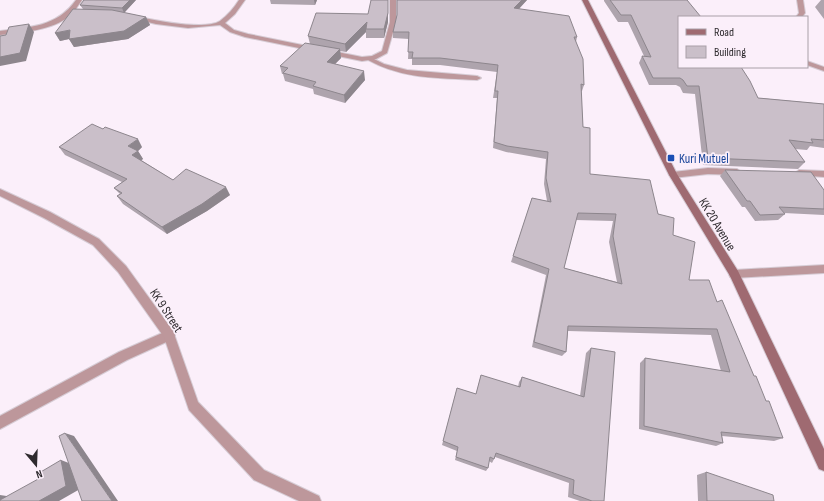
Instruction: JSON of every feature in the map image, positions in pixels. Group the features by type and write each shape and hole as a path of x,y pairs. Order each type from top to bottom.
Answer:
{"main road":[{"name":"KK 20 Avenue","path":"585,0 673,175 734,274 824,464"}],"street":[{"path":"0,33 41,26 54,22 72,14 79,0"},
{"path":"125,16 193,28 209,27 221,24 233,13 242,0"},
{"path":"221,24 232,31 247,36 362,59 370,59 385,52 393,22 393,0"},
{"path":"800,0 802,13 800,16"},
{"path":"370,59 381,66 398,71 477,78"},
{"path":"808,63 824,69"},
{"path":"673,175 708,171 746,172"},
{"path":"792,172 824,174"},
{"name":"KK 9 Street","path":"0,192 47,215 96,242 122,268 169,335 193,406 259,475 311,500"},
{"path":"734,274 824,269"},
{"path":"0,423 123,356 169,335"}],"building":[{"path":"84,0 130,0 122,8 80,5"},
{"path":"371,0 388,0 388,13 384,29 366,29 367,22 345,44 308,36 316,13 368,14"},
{"path":"397,0 522,0 514,8 569,16 577,37 574,37 583,59 584,85 581,84 583,127 590,128 590,174 650,180 658,214 674,218 673,235 695,242 689,280 709,280 717,302 722,300 754,376 756,376 766,401 769,401 783,438 721,432 723,443 644,426 645,358 730,372 717,329 568,326 566,352 534,342 549,269 513,256 532,198 551,202 546,178 548,152 507,146 494,142 498,91 495,91 498,65 440,58 412,58 413,52 408,52 409,32 393,32 397,15","holes":["578,213 616,214 613,236 622,284 564,268"]},
{"path":"610,0 687,0 700,16 678,16 678,68 742,68 758,98 824,104 824,140 811,139 813,143 789,140 805,162 708,158 699,86 687,86 680,78 653,78 642,56 651,57 631,15 621,15"},
{"path":"73,9 112,10 146,17 124,31 69,39 70,30 55,33"},
{"path":"29,24 20,53 0,57 0,36 6,35 9,27"},
{"path":"305,43 340,49 327,62 364,71 344,95 313,86 316,82 283,73 288,68 280,66"},
{"path":"92,124 103,129 105,127 138,139 128,146 138,151 132,155 173,180 186,169 226,187 202,204 162,227 117,196 122,193 114,188 127,179 59,147"},
{"path":"725,170 811,172 824,190 824,209 779,207 785,214 760,215 750,201 747,201"},
{"path":"591,348 615,352 604,501 592,501 573,494 574,480 496,453 494,459 490,457 488,468 456,457 458,447 443,441 457,388 476,394 481,375 520,387 522,377 584,397"},
{"path":"65,433 112,501 82,501 59,436"},
{"path":"61,460 66,486 39,501 0,501 40,478 39,473"},
{"path":"706,472 773,495 774,501 707,501"}],"place":[{"name":"Kuri Mutuel","path":"671,158"}]}
